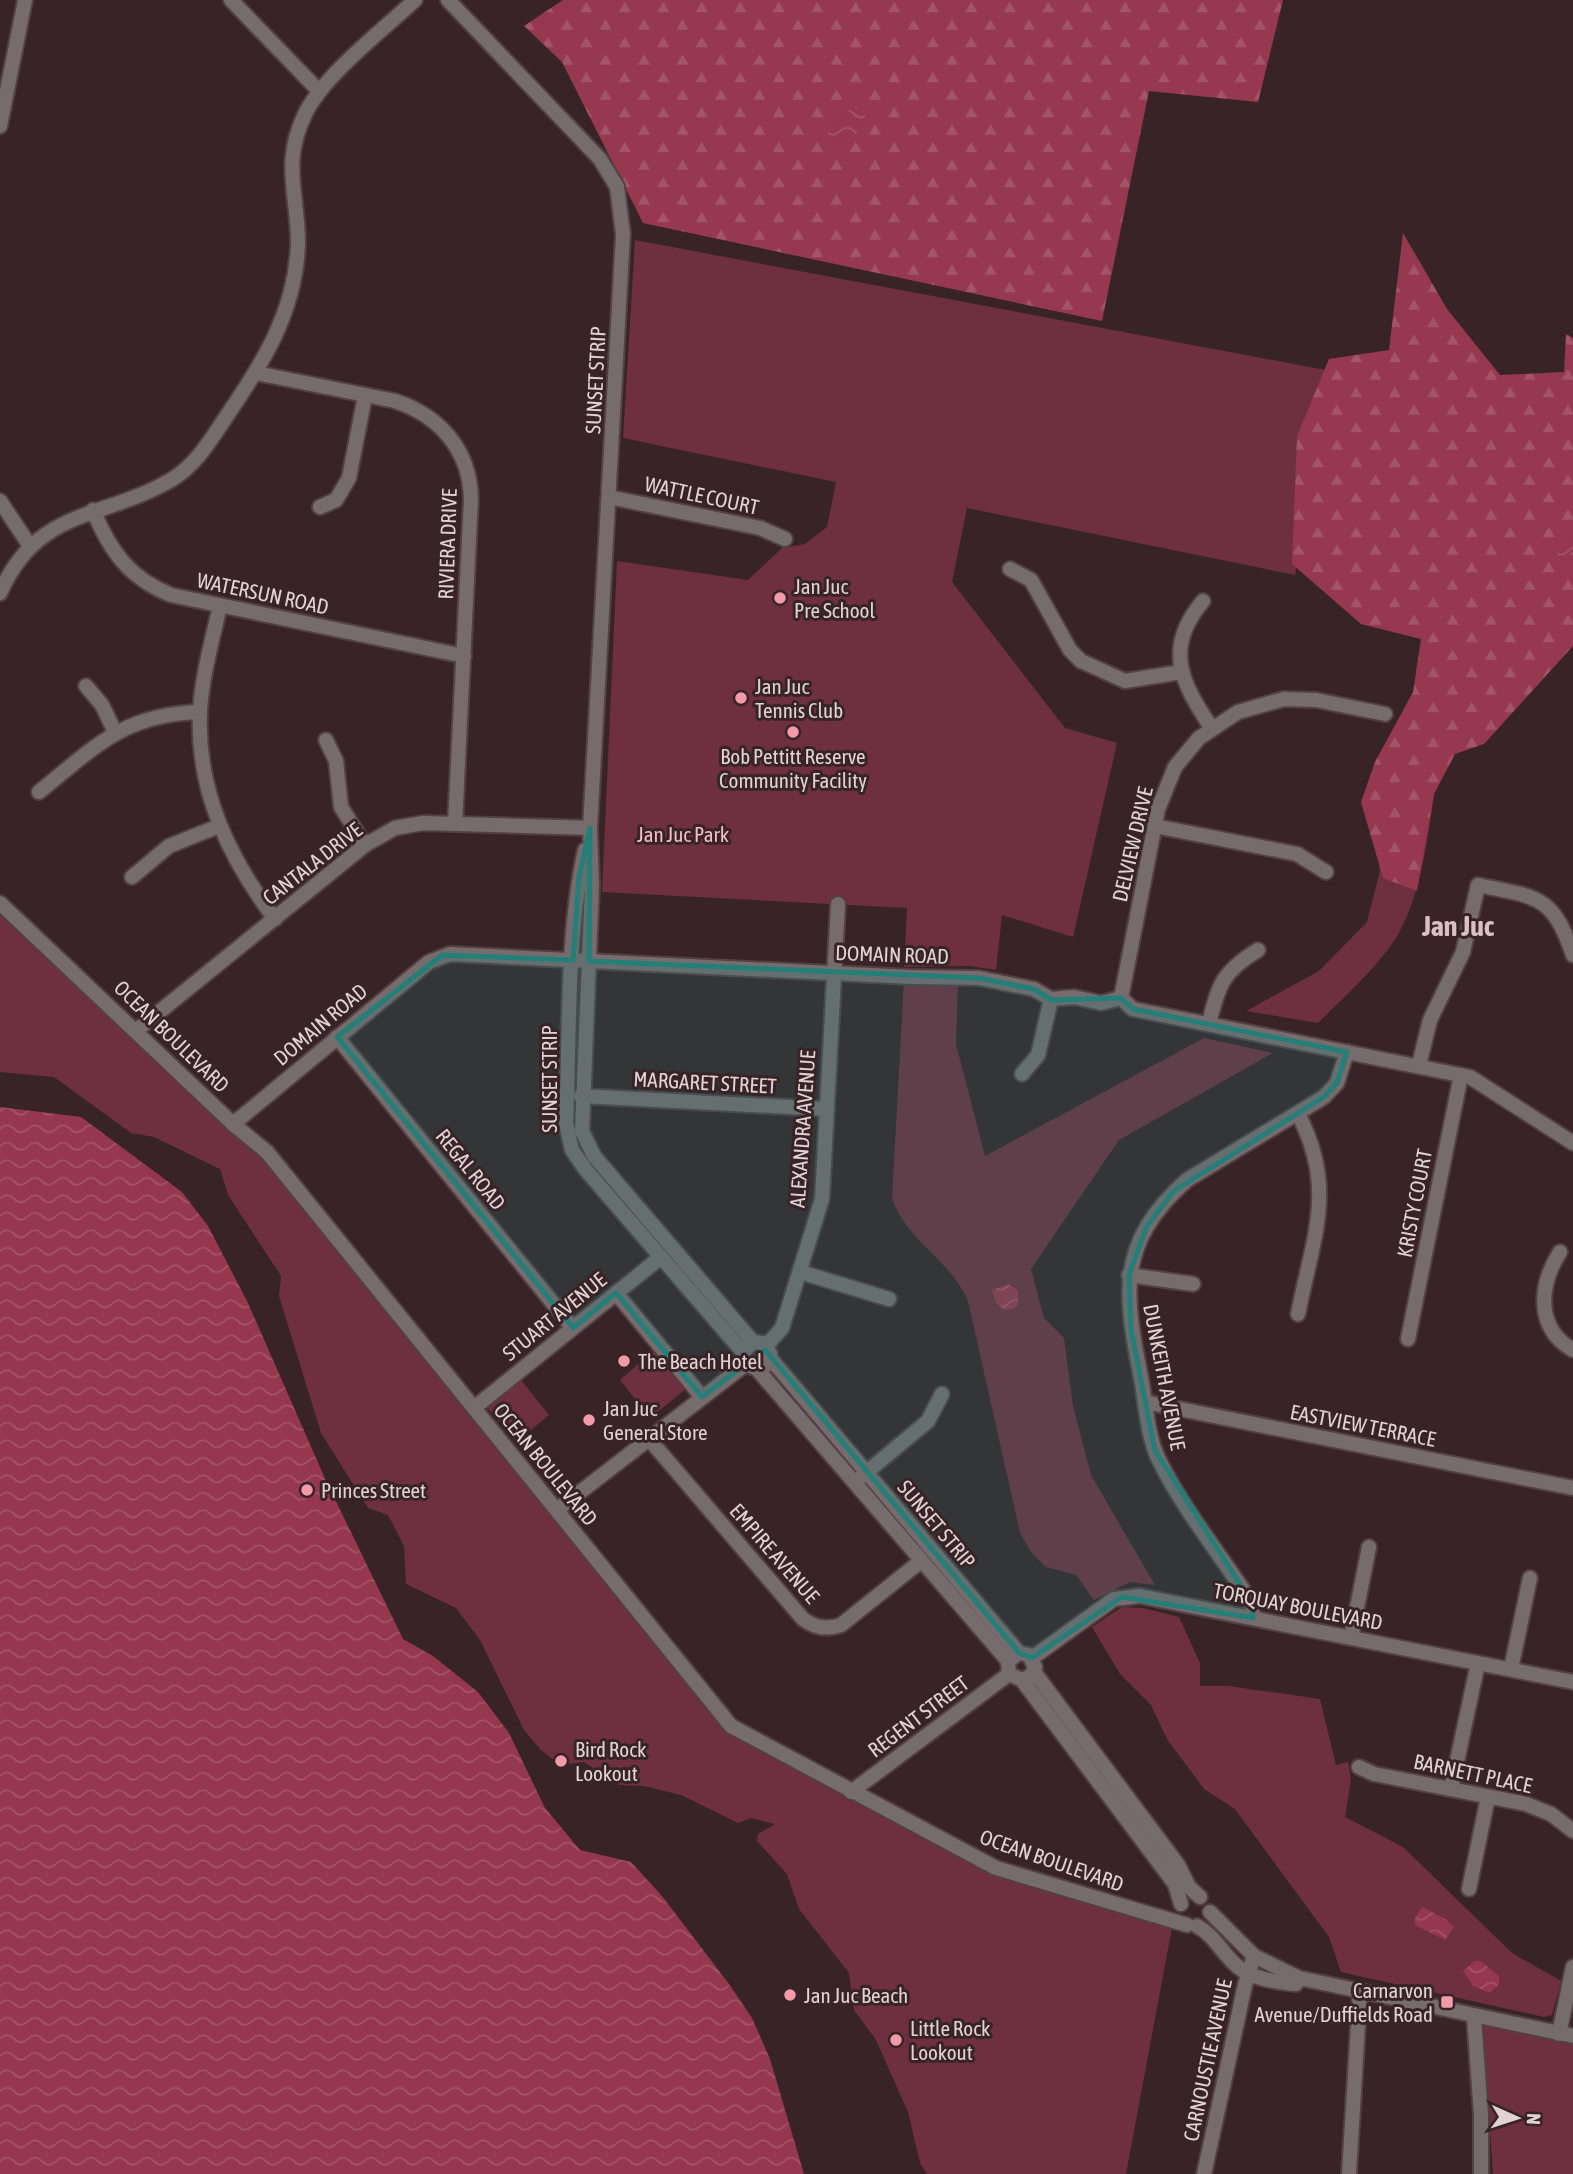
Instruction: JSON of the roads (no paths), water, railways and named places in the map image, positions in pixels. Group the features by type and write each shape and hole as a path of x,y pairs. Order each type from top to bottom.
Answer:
{"street":[{"path":"0,126 25,0"},
{"path":"231,0 319,91"},
{"path":"0,593 13,567 30,546 60,525 178,475 207,445 276,339 289,303 298,242 291,167 298,132 319,91 415,0"},
{"name":"SUNSET STRIP","path":"448,0 600,159 617,187 623,234 590,828 590,961 581,1096 582,1131 589,1148 855,1482 921,1561 1021,1666 1175,1884 1181,1918 1192,1926"},
{"name":"RIVIERA DRIVE","path":"256,373 395,401 426,415 453,441 465,462 471,499 455,824"},
{"path":"320,507 336,500 349,478 365,396"},
{"name":"WATTLE COURT","path":"609,497 760,528 785,539"},
{"path":"0,501 30,546"},
{"name":"WATERSUN ROAD","path":"93,510 108,546 134,575 171,595 464,656"},
{"path":"1010,569 1031,580 1070,650 1081,661 1125,681 1181,672"},
{"path":"1203,601 1189,618 1181,636 1181,672 1189,693 1211,727"},
{"path":"220,606 200,712 204,770 219,826 239,868 275,919"},
{"path":"86,686 102,705 115,732"},
{"name":"DELVIEW DRIVE","path":"1121,998 1162,796 1175,767 1211,727 1253,706 1284,699 1316,699 1385,714"},
{"path":"38,792 115,732 155,716 200,712"},
{"path":"326,740 336,761 341,807 365,845"},
{"name":"CANTALA DRIVE","path":"137,1030 365,845 386,832 409,825 455,824 590,828"},
{"path":"132,877 169,846 219,826"},
{"path":"1154,826 1297,854 1326,872"},
{"name":"SUNSET STRIP","path":"590,828 579,877 566,1123 569,1140 578,1159 661,1257 867,1472 1178,1865 1192,1892 1207,1903 1210,1912 1254,1956 1299,1978 1360,1991"},
{"path":"1419,1065 1430,1020 1463,952 1478,886 1529,895 1546,905 1560,921 1573,956"},
{"name":"OCEAN BOULEVARD","path":"0,903 137,1030 233,1124 267,1152 724,1720 851,1792 996,1868 1192,1926"},
{"name":"ALEXANDRA AVENUE","path":"557,1510 756,1355 782,1328 822,1199 838,904"},
{"path":"1209,1024 1224,977 1237,962 1258,950"},
{"name":"DOMAIN ROAD","path":"233,1124 429,962 442,955 979,978 1034,989 1051,999 1074,997 1101,1003 1121,998 1133,1009 1461,1075 1487,1086 1573,1143"},
{"path":"1022,1074 1038,1055 1051,999"},
{"name":"REGAL ROAD","path":"337,1037 573,1328"},
{"name":"DUNKEITH AVENUE","path":"1253,1618 1252,1603 1159,1459 1145,1402 1128,1308 1129,1275 1147,1226 1174,1191 1187,1180 1298,1114 1332,1090 1342,1072 1347,1052"},
{"name":"KRISTY COURT","path":"1408,1339 1461,1075"},
{"name":"MARGARET STREET","path":"581,1096 827,1109"},
{"path":"1298,1114 1311,1139 1321,1190 1298,1314"},
{"path":"1560,1252 1548,1275 1544,1305 1550,1328 1573,1350"},
{"name":"STUART AVENUE","path":"474,1408 661,1257"},
{"path":"800,1272 889,1299"},
{"path":"1129,1275 1193,1284"},
{"path":"616,1293 702,1397"},
{"path":"855,1482 928,1421 942,1394"},
{"name":"EASTVIEW TERRACE","path":"1145,1402 1573,1488"},
{"name":"EMPIRE AVENUE","path":"649,1438 803,1619 815,1626 828,1629 841,1625 921,1561"},
{"path":"1351,1638 1369,1547"},
{"path":"1511,1669 1530,1578"},
{"name":"TORQUAY BOULEVARD","path":"1021,1666 1104,1605 1122,1597 1140,1596 1573,1682"},
{"path":"1451,1789 1478,1663"},
{"name":"REGENT STREET","path":"851,1792 1021,1666"},
{"name":"BARNETT PLACE","path":"1359,1767 1374,1774 1541,1809 1573,1831"},
{"path":"1469,1889 1488,1797"},
{"path":"1180,1907 1190,1897 1200,1897"},
{"name":"OCEAN BOULEVARD","path":"1152,1915 1180,1907"},
{"path":"1192,1926 1207,1920 1210,1912"},
{"path":"1192,1926 1215,1939 1237,1966 1248,1973 1290,1983 1360,1991 1566,2035 1573,1968"},
{"name":"CARNOUSTIE AVENUE","path":"1204,2174 1254,1956"},
{"path":"1349,2174 1360,1991"},
{"path":"1474,2017 1481,2115 1481,2174"}],"water":[{"path":"852,108 863,111 867,121 850,142 839,148 828,135 829,125"},
{"path":"1573,533 1573,551 1562,563 1555,549"},
{"path":"0,1107 81,1117 182,1192 208,1226 248,1303 327,1483 403,1639 433,1656 478,1692 509,1733 545,1808 580,1850 631,1862 662,1896 729,1984 752,2018 770,2059 804,2174 0,2174"},
{"path":"1008,1284 1018,1290 1018,1305 1004,1310 996,1303 992,1290"},
{"path":"1422,1907 1447,1920 1454,1927 1445,1940 1415,1925 1415,1918"},
{"path":"1475,1961 1481,1961 1499,1976 1499,1984 1490,1993 1473,1986 1463,1971"}],"place":[{"name":"Jan Juc Pre School","path":"780,598"},
{"name":"Jan Juc Tennis Club","path":"741,698"},
{"name":"Bob Pettitt Reserve Community Facility","path":"793,732"},
{"name":"The Beach Hotel","path":"624,1361"},
{"name":"Jan Juc General Store","path":"589,1420"},
{"name":"Princes Street","path":"307,1490"},
{"name":"Bird Rock Lookout","path":"561,1761"},
{"name":"Jan Juc Beach","path":"790,1995"},
{"name":"Carnarvon Avenue/Duffields Road","path":"1447,2002"},
{"name":"Little Rock Lookout","path":"896,2040"}],"district":[{"name":"Jan Juc","path":"1458,926"}],"park label":[{"name":"Jan Juc Park","path":"683,834"}]}
